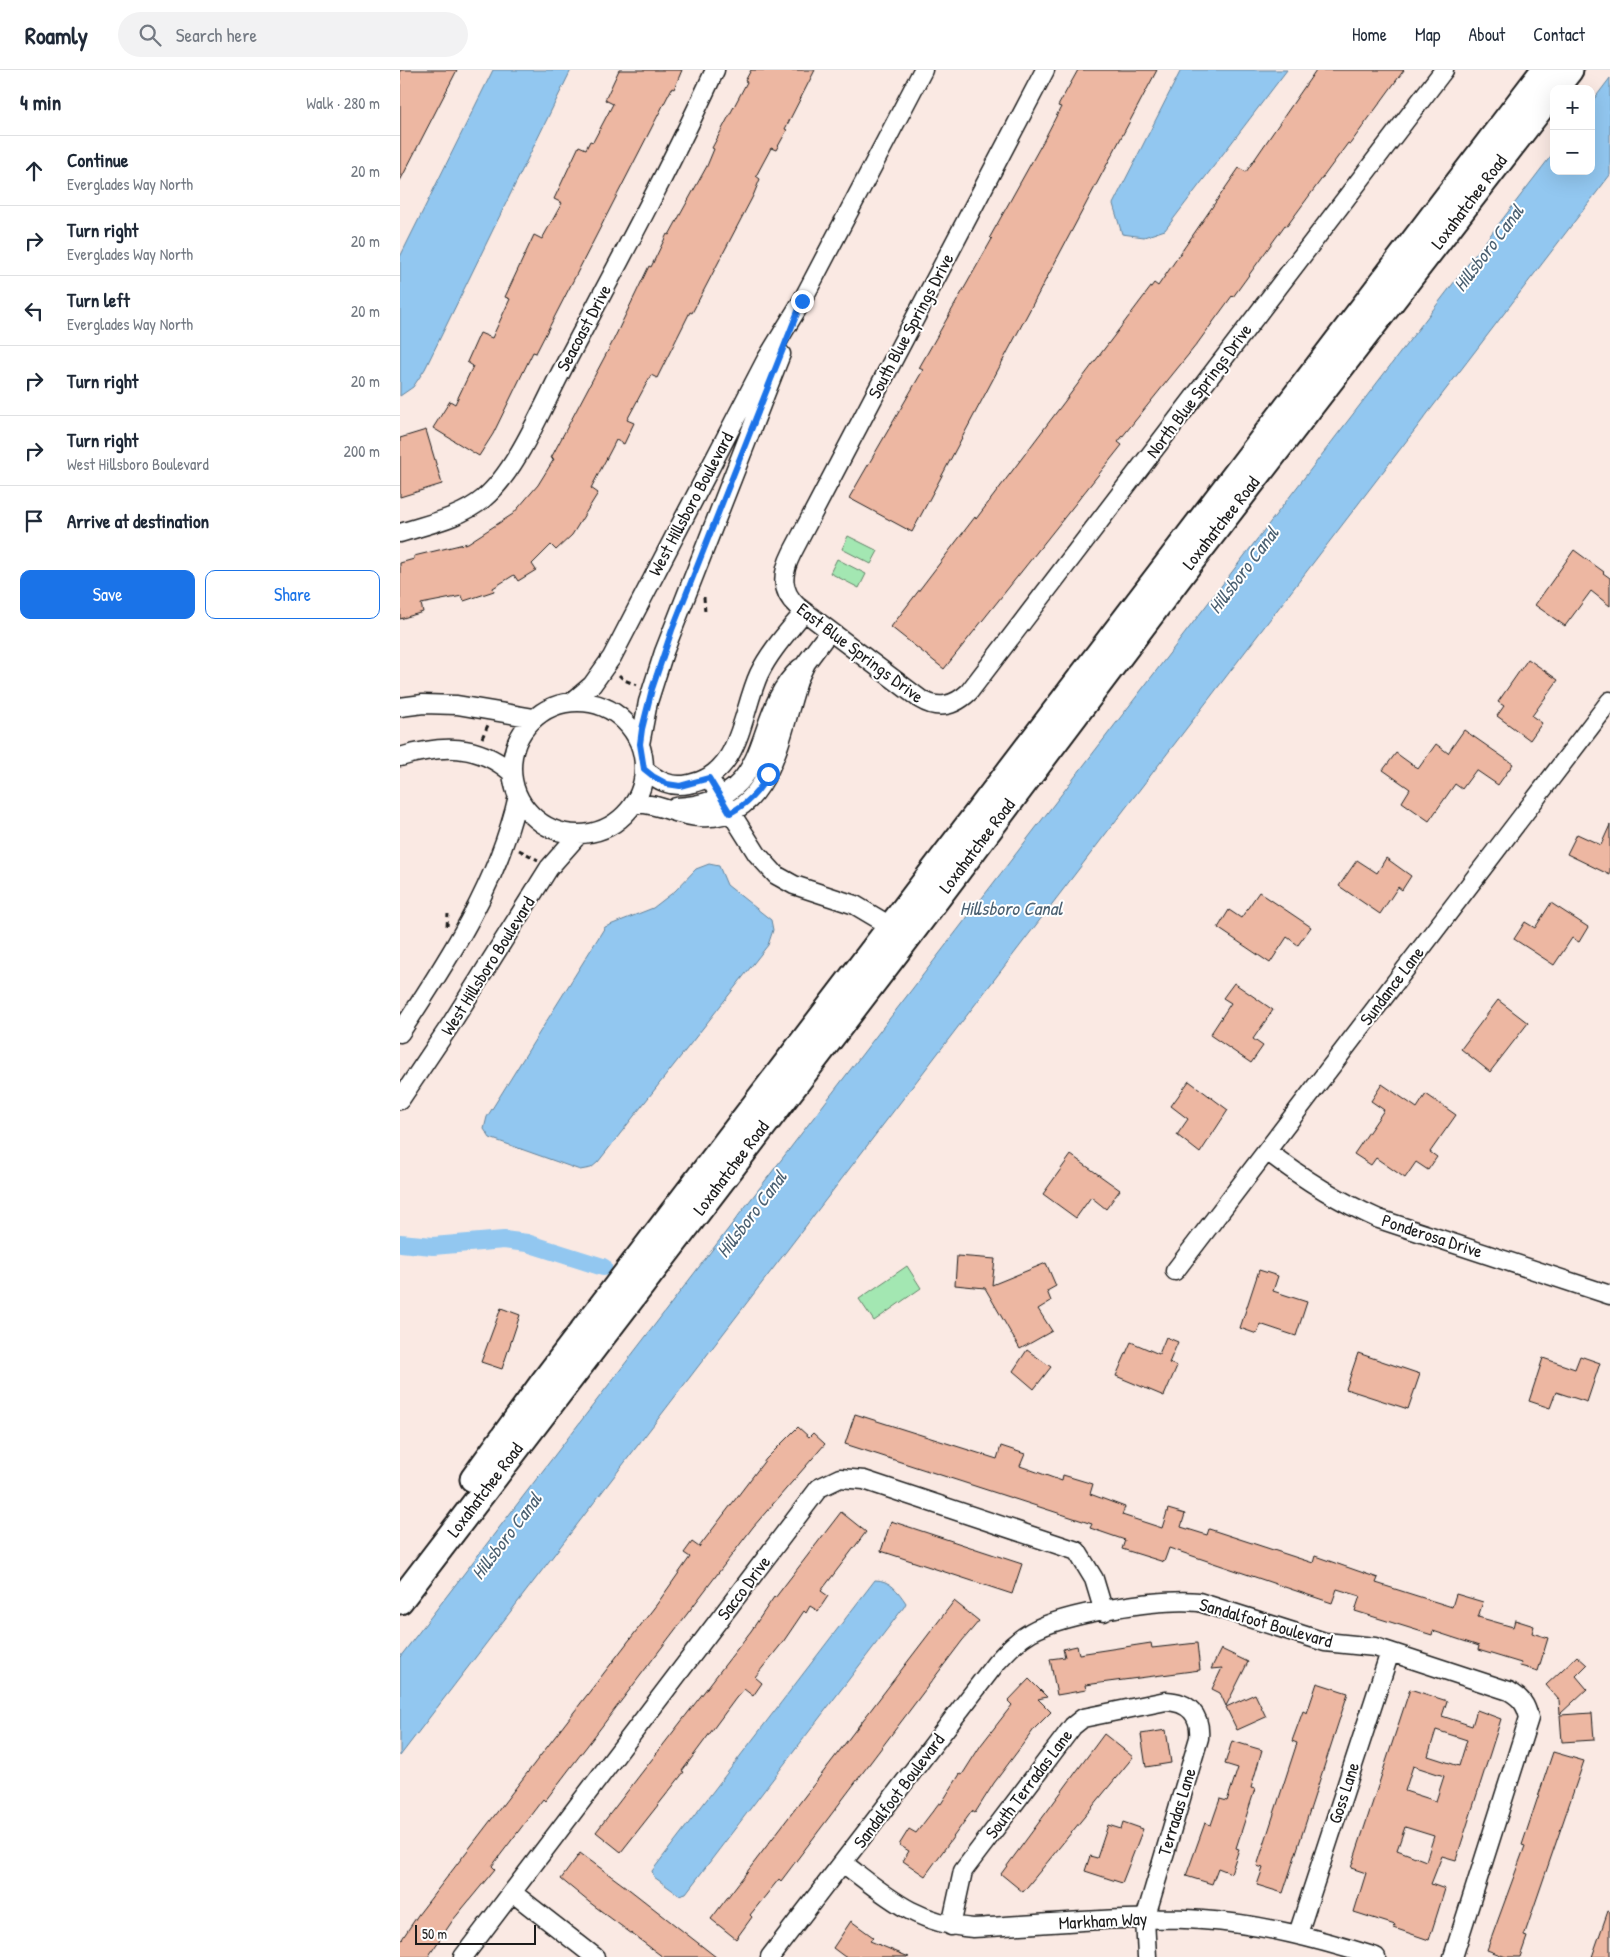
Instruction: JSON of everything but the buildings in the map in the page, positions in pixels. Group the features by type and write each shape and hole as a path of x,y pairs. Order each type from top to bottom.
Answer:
{"main road":[{"name":"Loxahatchee Road","path":"400,1574 456,1502 544,1381 1544,70"},
{"name":"Loxahatchee Road","path":"1559,85 1570,70"},
{"name":"Loxahatchee Road","path":"400,1601 906,940 1190,563 1550,96"}],"street":[{"name":"Seacoast Drive","path":"400,533 466,511 484,498 498,484 514,461 715,70"},
{"name":"West Hillsboro Boulevard","path":"572,702 592,685 612,657 766,360 802,301 923,70"},
{"name":"South Blue Springs Drive","path":"783,583 792,553 1046,70"},
{"name":"North Blue Springs Drive","path":"948,705 962,698 975,685 1444,70"},
{"name":"West Hillsboro Boulevard","path":"640,744 648,702 670,637 802,301"},
{"name":"East Blue Springs Drive","path":"783,583 792,601 804,612 920,700 933,706 948,705"},
{"path":"644,769 660,781 675,785 692,784 709,778 723,765 732,751 751,697 766,662 804,612"},
{"path":"668,808 699,804 720,796 734,787 754,763 806,663 829,632"},
{"path":"751,697 782,707"},
{"name":"Sundance Lane","path":"1175,1271 1610,701"},
{"path":"572,702 598,704 614,712 631,728 640,744 644,769 640,788 632,804 619,820 609,826 579,834 548,827 531,814 518,796 511,762 516,743 525,726 551,708 572,702"},
{"path":"400,707 424,704 457,705 534,718"},
{"path":"632,804 668,808 700,817 730,813 750,799 765,780 782,707"},
{"path":"400,757 427,750 472,751 494,758 512,773"},
{"path":"709,778 762,861 776,875 801,888 855,905 892,927"},
{"path":"400,1034 458,943 478,906 504,845 518,796"},
{"name":"West Hillsboro Boulevard","path":"400,1100 451,1024 549,868 579,834"},
{"name":"Ponderosa Drive","path":"1266,1151 1310,1184 1343,1203 1379,1219 1610,1295"},
{"name":"Sacco Drive","path":"463,1957 819,1488 840,1478 864,1480 1077,1550 1094,1579 1104,1612"},
{"name":"Sandalfoot Boulevard","path":"770,1957 996,1662 1014,1644 1048,1624 1154,1602 1179,1600 1199,1602 1325,1642 1362,1645 1390,1652 1509,1691 1519,1696 1526,1706 1529,1718 1453,1957"},
{"name":"Goss Lane","path":"1298,1934 1390,1652"},
{"name":"South Terradas Lane","path":"951,1926 963,1871 1073,1726 1083,1718 1166,1701 1178,1701 1189,1707"},
{"name":"Terradas Lane","path":"1147,1957 1145,1919 1199,1738 1200,1726 1196,1715 1189,1707"},
{"name":"Markham Way","path":"843,1863 909,1911 929,1920 951,1926 973,1928 1145,1919 1203,1920 1251,1925 1298,1934 1376,1957"},
{"path":"513,1893 596,1957"}],"path":[{"path":"617,674 624,680 640,686"},
{"path":"480,744 492,718"},
{"path":"513,848 538,860"}],"green space":[{"path":"848,536 878,551 871,564 842,549"},
{"path":"837,559 866,574 859,588 830,573"},
{"path":"907,1266 921,1288 874,1321 859,1299"}],"water":[{"path":"493,70 571,70 425,369 413,387 400,396 400,257"},
{"path":"1181,70 1287,70 1165,230 1144,237 1122,234 1113,204"},
{"name":"Hillsboro Canal","path":"1610,78 1610,175 400,1756 400,1657 1550,157 1550,175 1595,175 1595,98"},
{"path":"709,864 719,866 727,885 771,920 773,930 768,945 598,1162 591,1168 580,1170 490,1138 484,1129 487,1117 605,927 653,908 675,891 696,869"},
{"path":"875,1580 880,1580 893,1587 906,1603 904,1607 686,1893 679,1895 654,1877 652,1871"}],"waterway":[{"path":"400,1243 433,1246 504,1240 527,1243 603,1267"}],"route":[{"path":"768,774 761,787 750,799 730,813 709,778 680,786 667,784 654,777 644,769 640,744 648,702 664,652 747,436 802,301"}]}
